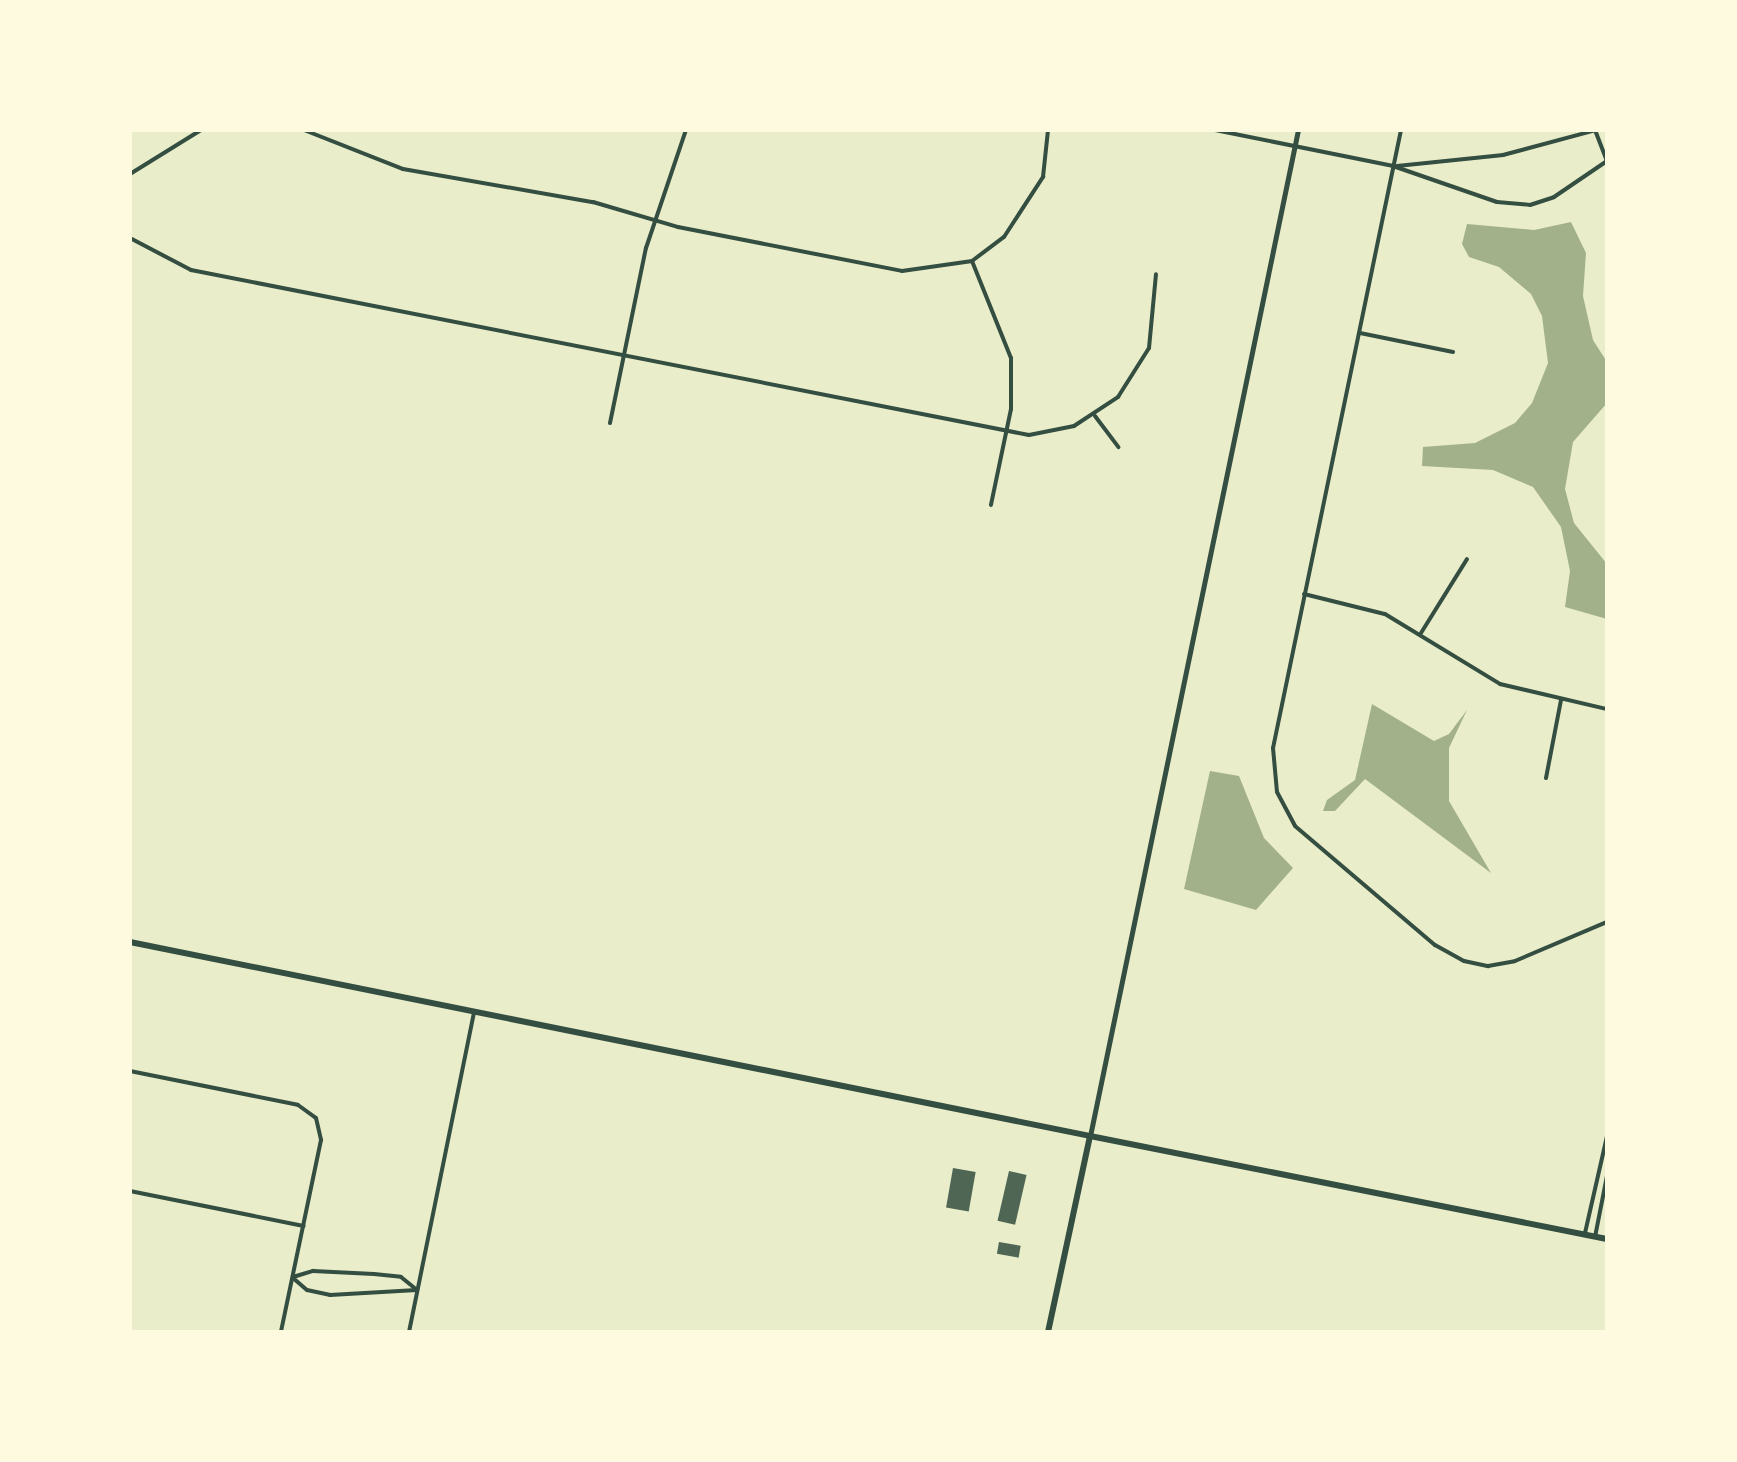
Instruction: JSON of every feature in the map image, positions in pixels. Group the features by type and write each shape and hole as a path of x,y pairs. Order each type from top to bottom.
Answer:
{"main road":[{"path":"130,942 1607,1239"},
{"path":"1048,1332 1090,1136"}],"street":[{"path":"130,174 201,130"},
{"path":"304,130 403,169 902,271 972,261 1028,210 1043,177 1048,130"},
{"path":"610,423 654,219 686,130"},
{"path":"1215,130 1393,166 1497,202 1530,205 1607,161 1596,130 1503,155 1393,166"},
{"path":"1090,1136 1298,130"},
{"path":"1401,130 1273,748 1277,792 1296,826 1435,945 1464,961 1488,966 1516,961 1607,922"},
{"path":"130,238 191,270 1006,433 1052,432 1095,416 1118,397 1149,348 1156,274"},
{"path":"972,261 1012,358 1006,433 991,505"},
{"path":"1360,332 1453,352"},
{"path":"1095,416 1118,446"},
{"path":"1421,633 1467,558"},
{"path":"1304,594 1385,614 1421,633 1480,674 1561,700 1607,709"},
{"path":"1546,778 1561,700"},
{"path":"409,1332 474,1012"},
{"path":"130,1072 298,1105 316,1118 321,1140 281,1332"},
{"path":"1584,1235 1607,1136"},
{"path":"1595,1237 1607,1176"},
{"path":"130,1191 303,1226"},
{"path":"292,1277 313,1271 374,1274 401,1278 417,1290"},
{"path":"292,1277 307,1290 330,1295 399,1296 417,1290"}],"shaded area":[{"path":"1571,222 1586,253 1583,296 1593,340 1607,362 1607,403 1573,442 1565,489 1574,523 1607,564 1607,619 1565,607 1570,571 1561,527 1533,487 1493,470 1422,466 1423,447 1475,443 1515,423 1532,403 1548,363 1542,316 1531,294 1499,267 1469,257 1462,244 1467,224 1534,230"},
{"path":"1372,704 1434,741 1449,734 1467,710 1449,748 1449,801 1491,873 1365,779 1335,811 1323,811 1327,800 1355,780"},
{"path":"1210,771 1239,776 1264,838 1293,868 1256,910 1184,889"}],"building":[{"path":"953,1168 976,1172 969,1211 946,1207"},
{"path":"1009,1171 1027,1175 1015,1225 998,1221"},
{"path":"999,1242 1021,1246 1019,1258 997,1254"}]}
